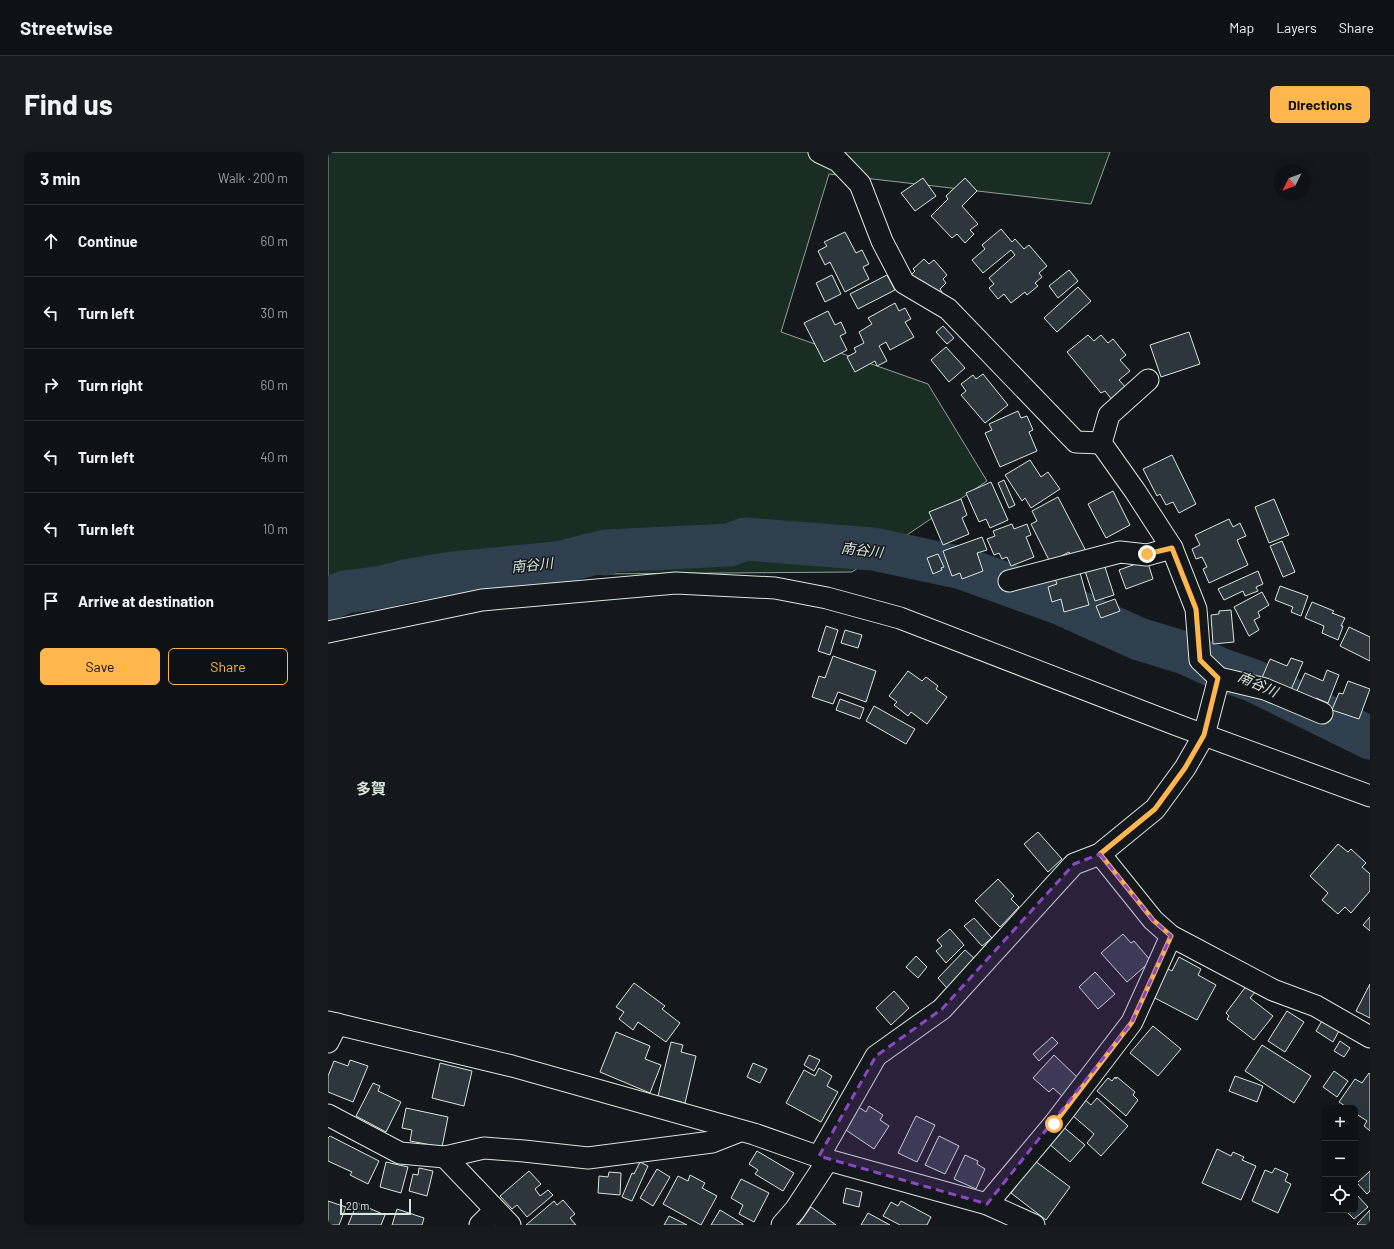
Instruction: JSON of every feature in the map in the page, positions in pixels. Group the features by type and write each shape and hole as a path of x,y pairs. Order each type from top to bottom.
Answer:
{"street":[{"path":"820,152 838,161 860,184 882,241 904,283 948,309 1076,442 1101,443"},
{"path":"1101,443 1109,415 1148,380"},
{"path":"1101,443 1172,548 1196,609 1200,660 1218,678 1265,689 1322,713"},
{"path":"1009,581 1120,552 1147,554 1172,548"},
{"path":"328,632 482,600 676,582 775,588 827,598 900,618 1204,735 1370,796"},
{"path":"782,1225 795,1210 876,1056 942,1009 1074,864 1100,854 1155,809 1185,768 1204,735 1218,678"},
{"path":"1100,854 1153,920 1171,936 1273,990 1316,1006 1370,1037"},
{"path":"987,1204 1054,1124 1132,1022 1171,936"},
{"path":"331,1030 512,1066 740,1130 823,1158 987,1204 1034,1225"},
{"path":"328,1115 400,1153 445,1157 484,1148 588,1158 712,1142 740,1130"},
{"path":"445,1157 510,1225"},
{"path":"480,1225 495,1210"}],"highlighted area":[{"path":"1100,854 1153,920 1171,936 1132,1022 987,1204 819,1156 876,1056 942,1009 1074,864"}],"green space":[{"path":"328,152 1110,152 1091,204 829,174 781,332 928,384 987,481 852,572 344,576 328,578"}],"building":[{"path":"923,178 936,196 915,211 901,193"},
{"path":"965,178 977,191 962,206 978,224 970,230 974,234 965,243 957,234 952,238 931,216 948,199 946,196"},
{"path":"1001,229 1012,242 1015,239 1024,249 1029,245 1047,266 1039,273 1042,277 1035,283 1038,286 1027,295 1025,292 1011,303 1004,294 998,299 989,288 994,284 989,278 1015,255 1011,250 983,273 972,260 985,249 982,245"},
{"path":"845,232 856,253 862,250 869,264 863,267 869,279 845,292 830,262 825,265 818,251 827,246 824,242"},
{"path":"924,259 929,264 934,260 947,275 943,279 946,283 940,289 942,292 935,298 909,277 915,271 913,269"},
{"path":"1069,270 1078,281 1058,298 1049,286"},
{"path":"832,275 841,294 825,302 816,283"},
{"path":"887,275 895,290 858,309 850,294"},
{"path":"1078,287 1091,301 1057,332 1044,318"},
{"path":"895,303 899,311 905,308 911,319 905,322 914,337 890,350 886,342 879,346 887,361 877,366 875,361 855,372 847,357 856,352 854,348 864,343 859,332 872,324 868,318"},
{"path":"828,311 835,325 841,322 846,333 840,336 847,350 824,362 804,323"},
{"path":"943,326 954,338 947,344 936,332"},
{"path":"1189,332 1200,364 1161,377 1150,345"},
{"path":"1088,335 1094,341 1101,335 1108,343 1113,339 1126,355 1120,360 1130,371 1119,380 1128,390 1113,401 1105,391 1101,393 1067,352"},
{"path":"946,347 965,368 949,382 931,360"},
{"path":"983,374 1008,405 985,423 961,395 966,391 961,384 973,375 976,379"},
{"path":"1018,411 1021,418 1027,416 1033,430 1029,432 1037,451 1000,467 985,433 992,430 989,424"},
{"path":"1172,455 1196,504 1179,513 1173,502 1166,505 1160,494 1157,496 1143,469"},
{"path":"1030,460 1041,477 1048,472 1060,489 1031,508 1025,498 1022,501 1005,475"},
{"path":"1004,480 1015,505 1009,508 998,483"},
{"path":"991,482 1008,520 990,528 986,519 979,522 966,493"},
{"path":"1113,491 1130,525 1106,538 1088,504"},
{"path":"1058,497 1086,551 1072,558 1069,552 1050,562 1031,524 1037,521 1032,511"},
{"path":"961,499 967,515 962,518 969,534 943,545 929,512"},
{"path":"1274,499 1289,535 1269,543 1255,507"},
{"path":"1229,519 1233,527 1240,523 1246,536 1237,540 1248,565 1209,583 1203,569 1207,567 1202,557 1196,559 1192,549 1200,545 1195,535"},
{"path":"1012,524 1014,529 1027,524 1031,535 1026,537 1034,557 1011,566 1007,557 1002,559 999,553 994,555 987,539 995,536 993,531"},
{"path":"982,537 987,550 977,553 983,571 962,579 960,573 952,576 943,551"},
{"path":"1282,541 1295,572 1283,577 1270,546"},
{"path":"938,554 944,567 941,568 942,570 933,574 927,558"},
{"path":"1147,560 1153,579 1126,589 1119,570"},
{"path":"1103,561 1114,595 1095,601 1084,568"},
{"path":"1079,569 1089,605 1064,612 1061,599 1052,602 1048,587 1057,584 1054,576"},
{"path":"1258,571 1263,584 1256,587 1258,591 1245,596 1243,591 1224,600 1218,589"},
{"path":"1280,586 1308,596 1301,616 1291,612 1293,607 1275,600"},
{"path":"1262,592 1269,605 1258,612 1260,617 1254,620 1259,630 1249,636 1234,607"},
{"path":"1115,599 1120,611 1101,618 1096,606"},
{"path":"1312,602 1334,611 1332,613 1345,618 1341,626 1343,626 1338,640 1322,633 1324,626 1305,618"},
{"path":"1231,610 1234,642 1213,644 1211,615 1219,614 1219,611"},
{"path":"826,626 838,630 830,655 818,651"},
{"path":"1349,627 1370,637 1370,661 1340,646"},
{"path":"845,630 862,635 858,648 841,643"},
{"path":"833,656 876,671 866,702 838,692 833,704 812,697 819,676 825,678"},
{"path":"1291,658 1303,662 1290,692 1261,680 1270,659 1287,666"},
{"path":"1327,670 1339,675 1328,703 1316,698 1315,702 1296,693 1305,673 1323,681"},
{"path":"908,671 922,681 926,677 938,686 936,689 947,697 927,724 911,712 908,716 894,705 897,702 889,696"},
{"path":"1348,681 1370,689 1359,719 1332,710 1339,693 1343,694"},
{"path":"840,699 864,708 860,719 836,710"},
{"path":"874,706 915,729 906,744 866,721"},
{"path":"1038,832 1062,859 1048,872 1024,844"},
{"path":"1338,844 1348,852 1351,849 1366,863 1362,867 1370,874 1370,891 1351,913 1345,907 1338,914 1322,900 1328,893 1310,876"},
{"path":"998,879 1014,896 1011,899 1019,907 1000,927 975,901"},
{"path":"1370,917 1370,931 1363,925"},
{"path":"974,918 992,938 982,946 964,926"},
{"path":"950,929 964,945 946,963 936,951 942,946 937,940"},
{"path":"1123,934 1131,943 1134,941 1151,961 1127,982 1101,953"},
{"path":"965,950 975,959 947,988 938,978"},
{"path":"916,956 927,967 918,978 906,967"},
{"path":"1179,957 1201,969 1198,975 1216,985 1197,1020 1151,996 1166,968 1172,971"},
{"path":"1095,972 1115,994 1098,1009 1079,987"},
{"path":"634,983 665,1006 662,1009 680,1023 666,1042 638,1022 633,1030 619,1019 624,1012 616,1007"},
{"path":"1370,984 1370,1018 1356,1011"},
{"path":"1247,985 1256,991 1250,998 1273,1016 1254,1040 1227,1019 1229,1016 1226,1013"},
{"path":"894,991 909,1008 891,1025 876,1008"},
{"path":"1287,1011 1304,1022 1285,1052 1268,1041"},
{"path":"1323,1019 1340,1029 1333,1042 1316,1031"},
{"path":"1153,1026 1181,1049 1158,1076 1130,1053"},
{"path":"616,1032 650,1046 645,1059 661,1065 650,1093 600,1072"},
{"path":"1052,1037 1058,1043 1039,1061 1033,1054"},
{"path":"1340,1041 1350,1048 1344,1057 1334,1051"},
{"path":"671,1042 683,1045 681,1052 696,1056 685,1103 658,1096"},
{"path":"1262,1045 1311,1076 1294,1103 1245,1071"},
{"path":"809,1055 820,1060 814,1071 804,1065"},
{"path":"1054,1055 1078,1078 1062,1096 1053,1088 1049,1092 1033,1078"},
{"path":"350,1060 368,1066 353,1102 328,1092 328,1076 334,1061 348,1066"},
{"path":"440,1063 472,1071 464,1106 432,1098"},
{"path":"753,1063 767,1069 760,1083 747,1077"},
{"path":"819,1068 832,1076 827,1086 838,1092 821,1122 786,1103 804,1070 815,1076"},
{"path":"1334,1071 1348,1081 1337,1097 1323,1087"},
{"path":"1369,1073 1370,1131 1364,1126 1367,1121 1358,1115 1358,1105 1344,1105 1339,1102 1355,1079 1362,1083"},
{"path":"1235,1076 1263,1086 1257,1102 1229,1091"},
{"path":"1115,1077 1135,1092 1133,1095 1138,1100 1126,1116 1097,1091 1108,1078 1112,1081"},
{"path":"373,1083 380,1086 378,1091 401,1102 386,1132 356,1116"},
{"path":"1097,1098 1128,1126 1101,1156 1087,1143 1094,1134 1072,1115 1085,1100 1091,1105"},
{"path":"857,1106 866,1112 869,1106 883,1115 880,1120 889,1126 874,1149 843,1128"},
{"path":"406,1108 448,1117 442,1147 410,1141 412,1130 402,1128"},
{"path":"916,1116 935,1125 917,1162 898,1153"},
{"path":"1061,1125 1085,1145 1070,1162 1047,1142"},
{"path":"330,1136 379,1161 368,1184 350,1175 352,1172 328,1161 328,1138"},
{"path":"939,1136 959,1146 945,1174 925,1165"},
{"path":"1217,1149 1231,1156 1233,1152 1244,1157 1242,1160 1256,1166 1241,1200 1202,1183"},
{"path":"757,1151 794,1173 783,1191 755,1174 758,1170 749,1164"},
{"path":"965,1155 978,1161 977,1164 985,1169 976,1189 954,1179"},
{"path":"1035,1161 1070,1187 1046,1220 1011,1193"},
{"path":"386,1162 408,1167 401,1193 380,1187"},
{"path":"640,1162 648,1166 632,1201 622,1197 632,1173 634,1174"},
{"path":"419,1168 433,1171 427,1196 409,1191 413,1174 418,1175"},
{"path":"1275,1168 1288,1174 1285,1181 1291,1184 1278,1213 1252,1201 1265,1170 1272,1173"},
{"path":"657,1169 670,1177 653,1206 640,1198"},
{"path":"529,1171 541,1184 535,1189 540,1196 548,1190 553,1195 527,1217 517,1205 512,1209 500,1196"},
{"path":"1370,1171 1370,1191 1367,1194 1358,1184 1358,1182"},
{"path":"609,1172 621,1173 620,1195 598,1193 599,1176 608,1177"},
{"path":"690,1175 705,1183 702,1188 717,1196 701,1225 663,1204 678,1176 688,1181"},
{"path":"741,1179 769,1193 754,1222 739,1214 743,1205 731,1198"},
{"path":"846,1188 862,1192 859,1207 843,1203"},
{"path":"1358,1196 1368,1207 1354,1219 1348,1213 1358,1213"},
{"path":"563,1200 575,1214 570,1218 576,1225 526,1225 554,1201 557,1205"},
{"path":"328,1201 346,1207 339,1225 328,1225"},
{"path":"901,1201 931,1217 927,1225 900,1225 883,1216 891,1202 898,1206"},
{"path":"357,1203 385,1215 381,1225 348,1225"},
{"path":"811,1207 836,1225 798,1225"},
{"path":"397,1209 424,1218 422,1225 392,1225"},
{"path":"720,1210 743,1224 743,1225 711,1225"},
{"path":"1370,1210 1370,1225 1358,1225 1357,1224"},
{"path":"868,1213 890,1225 861,1225"},
{"path":"669,1216 687,1225 664,1225"}],"waterway":[{"name":"南谷川","path":"328,599 345,592 383,587 405,581 453,573 557,563 601,552 606,554 606,551 729,545 745,539 873,549 962,568 1059,603 1139,639 1185,653 1220,669 1254,681 1370,738"}],"district":[{"name":"多賀","path":"371,789"}],"route":[{"path":"1054,1124 1132,1022 1171,936 1153,920 1100,854 1155,809 1185,768 1204,735 1218,678 1200,660 1196,609 1172,548 1147,554"}]}
